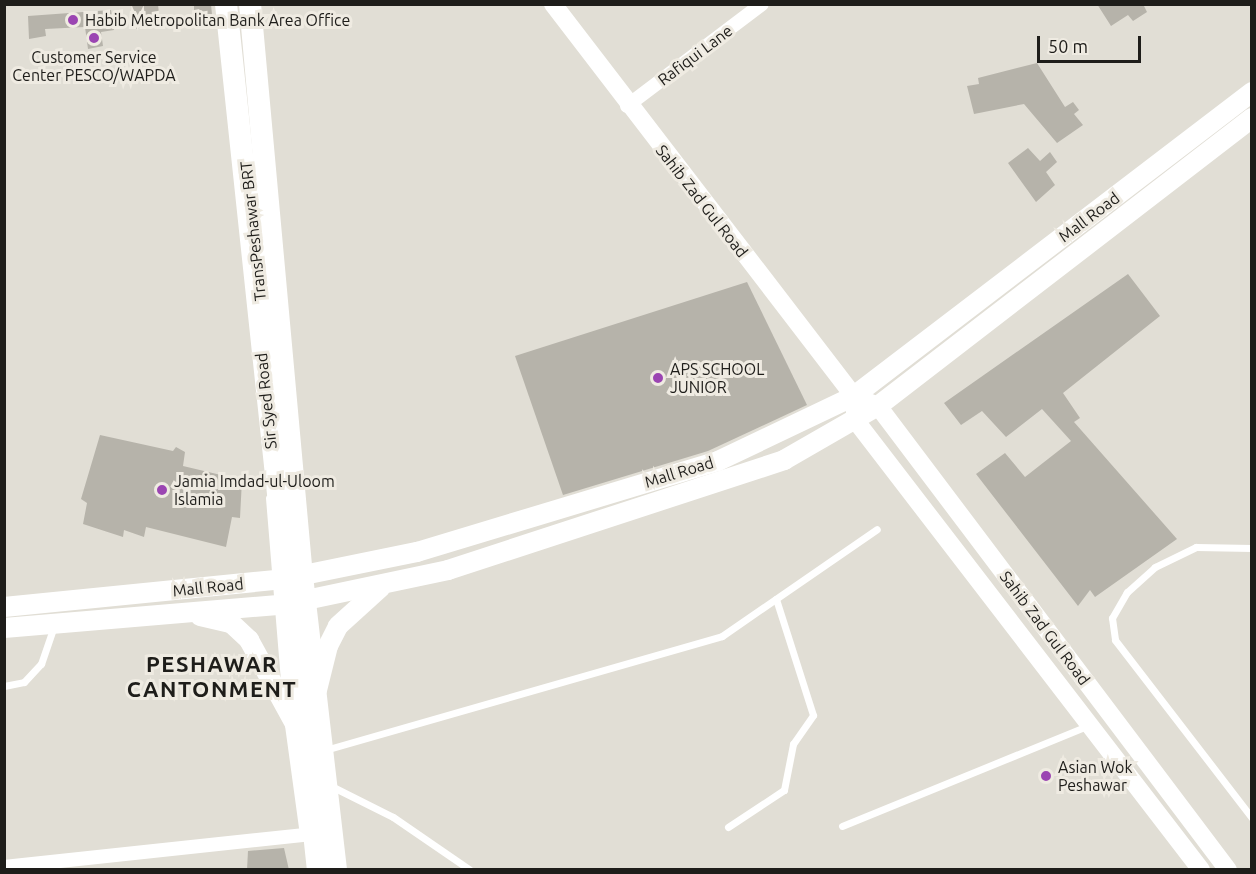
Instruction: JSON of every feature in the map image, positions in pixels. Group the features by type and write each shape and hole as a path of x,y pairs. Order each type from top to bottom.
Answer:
{"main road":[{"name":"Sir Syed Road","path":"236,9 296,602 303,738 314,834 315,870"},
{"name":"Mall Road","path":"4,607 293,578 417,552 718,461 854,396 1249,96"},
{"name":"Mall Road","path":"4,628 296,602 448,570 784,460 878,406 1251,118"},
{"path":"316,696 328,646 338,626 386,583"},
{"name":"Sir Syed Road","path":"296,602 316,696 336,870"},
{"path":"181,612 231,623 249,640 270,672 303,738"}],"street":[{"name":"Sahib Zad Gul Road","path":"553,4 627,106 854,396 878,406 1228,870"},
{"name":"Rafiqui Lane","path":"627,106 762,4"},
{"path":"854,396 856,420"},
{"name":"Sahib Zad Gul Road","path":"856,420 1201,870"},
{"path":"4,867 314,834"}],"lane":[{"name":"TransPeshawar BRT","path":"231,4 236,9"},
{"name":"TransPeshawar BRT","path":"236,4 274,444 268,517 297,815 315,870"},
{"name":"TransPeshawar BRT","path":"274,444 292,508 321,820 315,870"},
{"path":"322,751 722,636 877,529"},
{"path":"1251,548 1196,547 1155,567 1127,592 1112,618 1115,640 1251,818"},
{"path":"728,827 784,790 793,744 813,715 776,599"},
{"path":"4,686 24,682 41,664 54,623"},
{"path":"842,826 1090,725"},
{"path":"326,784 393,817 470,870"}],"building":[{"path":"132,4 158,4 160,25 135,29"},
{"path":"194,4 211,4 212,15 194,19"},
{"path":"1097,4 1143,4 1147,12 1133,21 1128,15 1111,26"},
{"path":"111,10 114,30 101,32 103,46 88,49 85,27 45,29 46,36 29,39 28,16"},
{"path":"1037,63 1065,107 1073,102 1079,110 1074,114 1083,125 1057,143 1024,104 974,114 967,86 979,84 978,78"},
{"path":"1028,148 1040,161 1050,152 1057,162 1046,172 1055,185 1036,202 1008,163"},
{"path":"1128,274 1160,316 1063,393 1080,418 1074,422 1177,539 1095,597 1090,590 1078,606 976,474 1005,453 1025,477 1071,441 1042,409 1006,437 982,411 961,425 944,403"},
{"name":"APS SCHOOL JUNIOR","path":"747,282 807,405 708,451 563,495 515,356"},
{"name":"Jamia Imdad-ul-Uloom Islamia","path":"100,435 173,451 176,447 185,452 183,466 242,480 240,518 232,517 226,547 146,527 144,537 124,530 123,537 83,524 87,503 81,499"},
{"path":"284,848 289,870 247,870 248,851"}],"place":[{"name":"Habib Metropolitan Bank Area Office","path":"73,20"},
{"name":"Customer Service Center PESCO/WAPDA","path":"94,38"},
{"name":"APS SCHOOL JUNIOR","path":"658,378"},
{"name":"Jamia Imdad-ul-Uloom Islamia","path":"162,490"},
{"name":"Asian Wok Peshawar","path":"1046,776"}],"district":[{"name":"PESHAWAR CANTONMENT","path":"212,676"}]}
